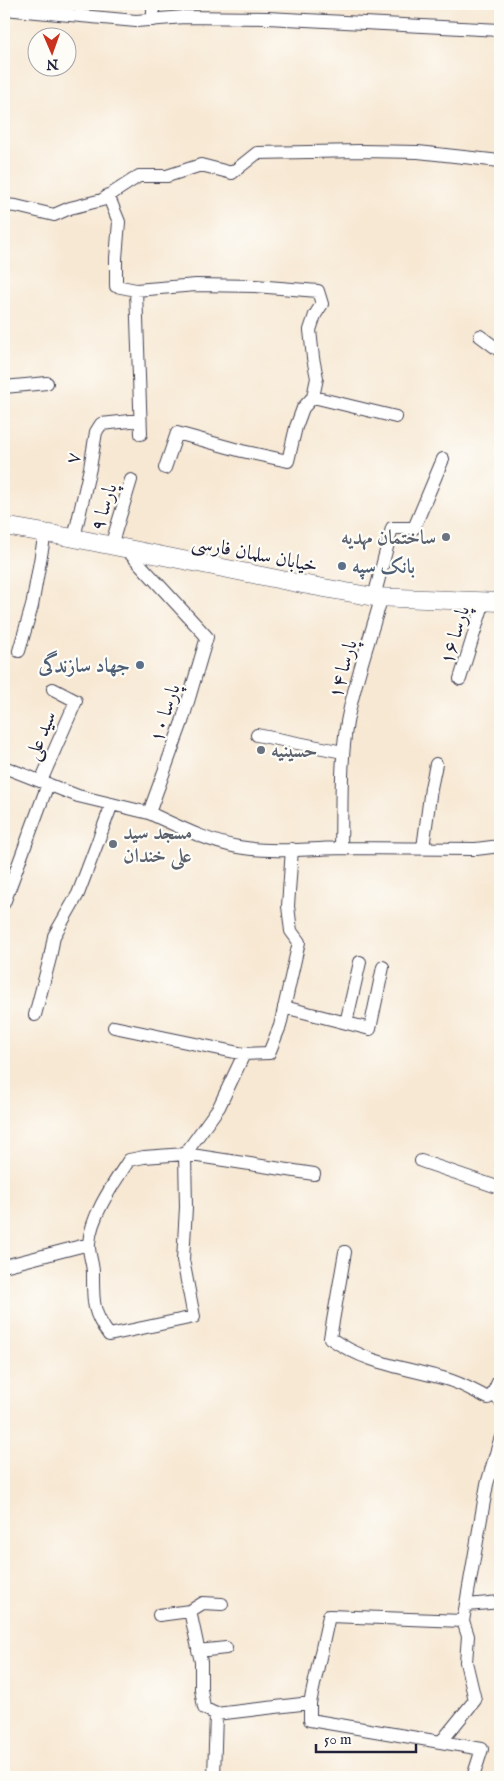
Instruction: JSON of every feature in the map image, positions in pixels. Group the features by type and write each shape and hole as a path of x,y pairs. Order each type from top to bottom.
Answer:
{"main road":[{"name":"خیابان سلمان فارسی","path":"4,526 74,538 298,583 378,596 492,601"}],"street":[{"path":"153,4 153,20"},
{"path":"4,9 136,21 184,17 267,18 500,30"},
{"path":"4,205 54,215 70,208 102,200 138,176 167,176 201,165 232,173 257,153 418,152 500,161"},
{"path":"108,195 119,222 116,286 136,290 196,285 255,286 318,291 322,304 315,315 310,330 317,378 313,397 303,408 288,460 177,433 165,468"},
{"path":"136,290 141,434"},
{"path":"480,336 500,351"},
{"path":"4,387 47,383"},
{"path":"313,397 396,417"},
{"name":"۷","path":"74,538 96,432 101,424 140,420"},
{"name":"پارسا ۱۴","path":"341,848 343,752 347,723 378,596 392,528 414,528 443,459"},
{"name":"پارسا ۹","path":"118,547 131,480"},
{"path":"19,651 32,606 44,533"},
{"name":"پارسا ۱۰","path":"118,547 207,637 182,722 149,813"},
{"name":"پارسا ۱۶","path":"460,679 492,601"},
{"name":"سید علی","path":"44,783 76,701 53,689"},
{"path":"257,735 343,752"},
{"path":"423,848 436,764"},
{"path":"4,767 78,796 149,813 210,840 239,847 292,849 476,849 500,846"},
{"path":"4,903 44,783"},
{"path":"35,1015 54,936 78,894 112,804"},
{"path":"114,1028 244,1054 269,1054 280,1026 298,942 291,931 288,906 292,849"},
{"path":"346,1023 360,962"},
{"path":"284,1007 370,1029 384,967"},
{"path":"244,1054 219,1107 185,1154 186,1207 183,1260 194,1317 109,1335 98,1321 93,1296 93,1271 89,1244 91,1232 104,1198 129,1160 185,1154 314,1174"},
{"path":"421,1161 500,1188"},
{"path":"4,1266 89,1244"},
{"path":"345,1252 330,1338 345,1348 383,1364 446,1379 488,1398 496,1397 500,1378"},
{"path":"441,1742 475,1700 466,1662 468,1636 463,1621 486,1484 500,1440"},
{"path":"467,1605 500,1602"},
{"path":"159,1615 190,1611 203,1603 222,1604"},
{"path":"190,1611 201,1662 201,1689 204,1708 216,1714 310,1703"},
{"path":"463,1621 329,1616 310,1703 310,1720 482,1749 473,1777"},
{"path":"198,1651 226,1648"},
{"path":"214,1777 216,1714"}],"place":[{"name":"ساختمان مهدیه","path":"446,537"},
{"name":"بانک سپه","path":"342,566"},
{"name":"جهاد سازندگی","path":"140,665"},
{"name":"حسینیه","path":"261,750"},
{"name":"مسجد سید علی خندان","path":"113,844"}]}
